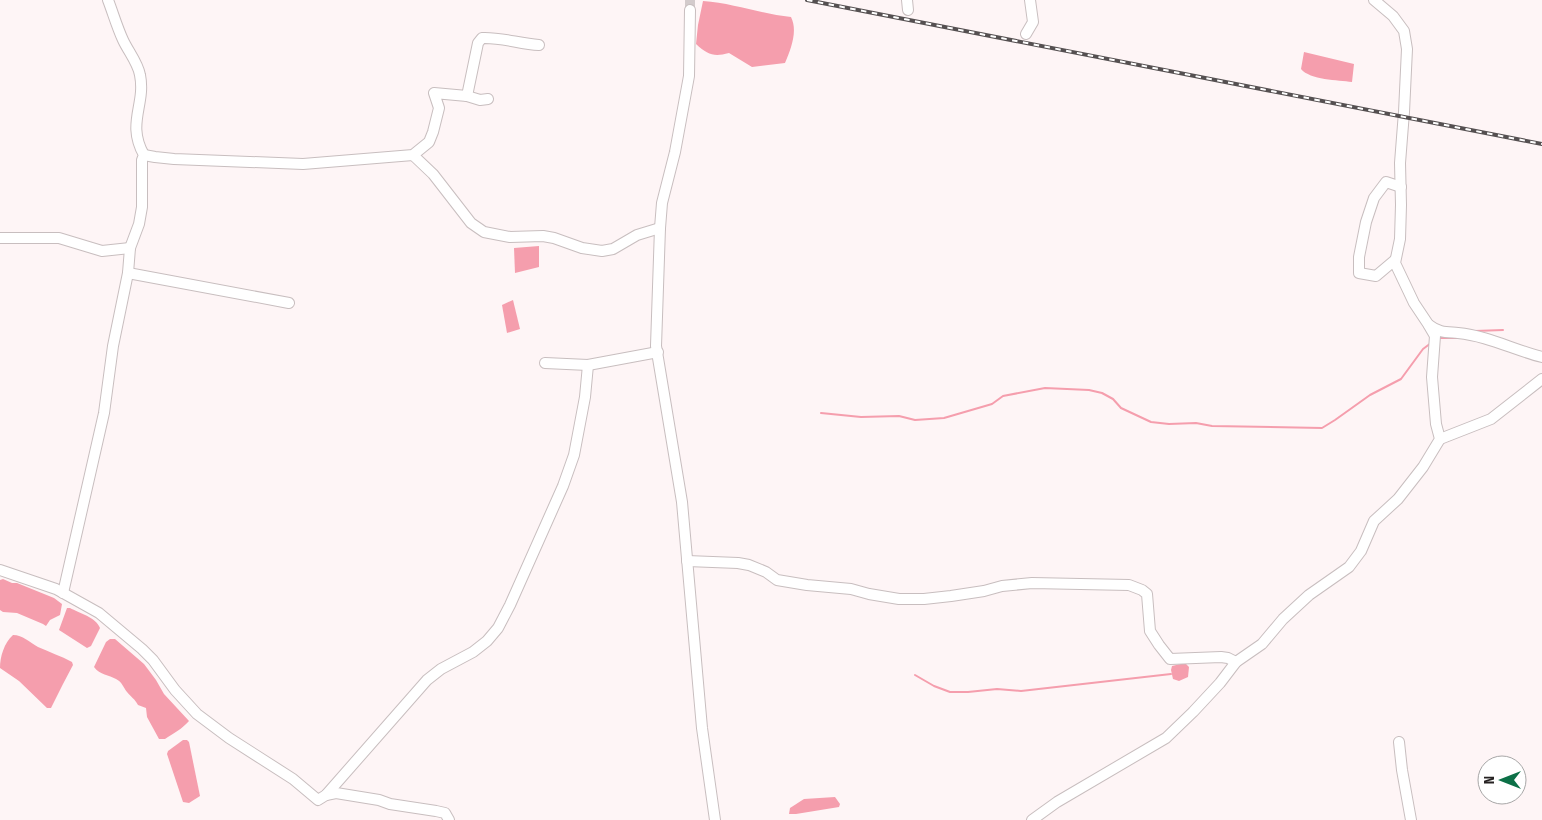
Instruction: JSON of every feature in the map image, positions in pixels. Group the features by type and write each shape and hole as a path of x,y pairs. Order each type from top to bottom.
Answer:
{"street":[{"path":"108,0 122,38 138,68 140,76 136,132 138,145 144,155 174,159 303,164 413,155 429,142 433,132 439,108 434,93 467,96 480,100 488,99"},
{"path":"1026,34 1034,22 1030,0"},
{"path":"1374,0 1393,16 1404,31 1407,49 1400,163 1402,205 1400,239 1395,263 1414,303 1428,324 1434,340 1432,377 1436,424 1440,440"},
{"path":"690,10 688,76 675,152 662,203 656,346 682,502 702,728 715,820"},
{"path":"467,96 478,43 482,38 539,46"},
{"path":"64,593 104,413 113,346 128,272 130,248 139,224 142,207 142,160 144,155"},
{"path":"413,155 433,174 471,224 484,232 510,238 543,236 582,248 602,251 613,248 637,235 660,228"},
{"path":"1396,260 1376,276 1359,272 1359,257 1366,222 1374,198 1386,182 1401,187"},
{"path":"0,238 59,238 102,251 130,248"},
{"path":"128,272 288,303"},
{"path":"1428,324 1435,330 1470,335 1542,357"},
{"path":"545,363 588,365 658,352"},
{"path":"0,570 64,593 99,614 142,649 161,670 184,702 248,751 293,779 318,800 326,794 427,680 441,669 474,652 498,628 564,486 574,455 585,397 588,365"},
{"path":"1032,820 1065,797 1166,738 1194,712 1236,662 1262,644 1283,619 1309,595 1349,567 1361,551 1374,521 1398,499 1423,467 1440,440 1491,419 1542,379"},
{"path":"687,561 738,563 766,572 777,580 851,589 899,599 951,596 984,592 1002,586 1050,582 1123,584 1137,587 1148,594 1150,631 1170,659 1221,657 1236,662"},
{"path":"1399,742 1411,820"},
{"path":"326,794 336,793 379,800 390,804 436,810 445,813 449,820"}],"shaded area":[{"path":"703,1 791,17 794,34 785,63 752,67 729,53 711,54 700,48 696,44"},
{"path":"1304,52 1354,64 1352,82 1325,79 1305,73 1301,69"},
{"path":"539,246 539,267 515,273 514,248"},
{"path":"513,300 520,329 507,333 502,305"},
{"path":"3,579 54,598 62,604 60,615 50,620 46,626 17,613 3,612 0,610 0,580"},
{"path":"67,608 87,616 98,624 100,628 91,646 87,648 59,630"},
{"path":"13,635 23,637 38,647 72,662 73,665 51,708 47,708 19,681 0,668 3,650"},
{"path":"110,639 115,639 144,664 164,694 189,721 184,726 165,739 159,739 147,717 146,708 138,705 118,680 96,670 94,667 106,642"},
{"path":"1185,663 1189,667 1188,677 1179,681 1173,679 1172,666"},
{"path":"183,740 189,742 200,796 189,803 183,802 167,754 168,751"},
{"path":"835,797 840,804 839,807 789,814 790,808 804,799"}],"waterway":[{"path":"1475,331 1503,330"},
{"path":"1439,338 1459,338"},
{"path":"821,413 861,417 899,416 915,420 944,418 992,404 1003,396 1045,388 1089,390 1102,393 1113,399 1121,408 1151,422 1169,424 1196,423 1212,426 1322,428 1370,395 1401,379 1423,349 1431,343"},
{"path":"915,675 934,686 950,692 968,692 997,689 1021,691 1171,674"}],"tunnel":[{"path":"690,0 690,10"}],"railway":[{"path":"807,0 1542,144"}]}
